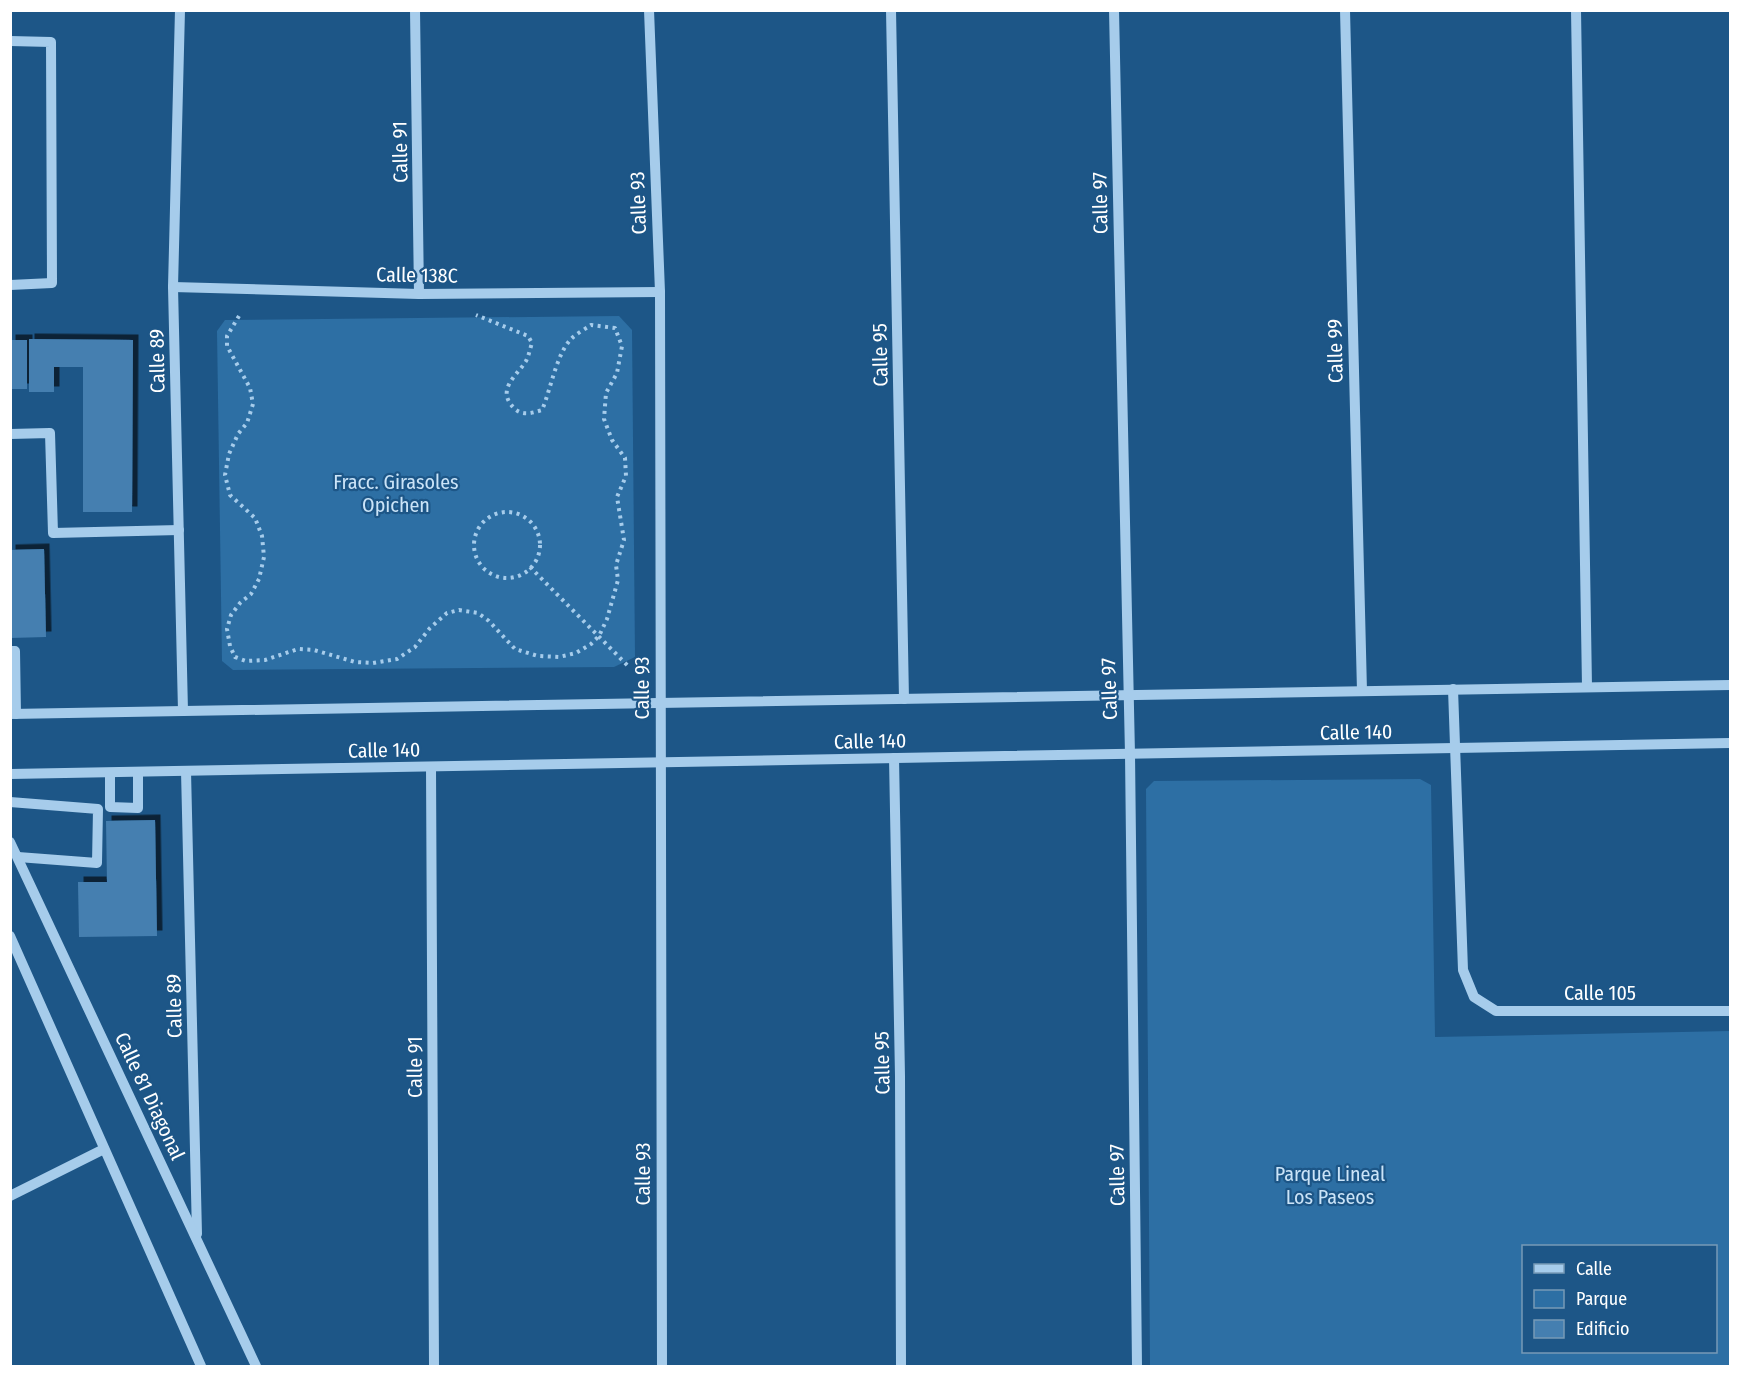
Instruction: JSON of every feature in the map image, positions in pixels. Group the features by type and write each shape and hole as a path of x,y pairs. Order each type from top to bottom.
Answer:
{"street":[{"name":"Calle 89","path":"180,10 173,287 183,711"},
{"name":"Calle 91","path":"415,10 420,294"},
{"name":"Calle 93","path":"649,10 660,292 662,1366"},
{"name":"Calle 95","path":"891,10 904,699"},
{"name":"Calle 97","path":"1114,10 1130,754 1137,1366"},
{"name":"Calle 99","path":"1345,10 1362,691"},
{"path":"1576,10 1587,687"},
{"path":"10,41 51,42 52,283 10,285"},
{"name":"Calle 138C","path":"173,287 420,294 660,292"},
{"path":"10,434 50,433 53,533 179,530"},
{"path":"10,651 15,651 13,714"},
{"name":"Calle 140","path":"13,714 1731,685"},
{"path":"1453,689 1454,748"},
{"name":"Calle 140","path":"10,774 1731,743"},
{"name":"Calle 105","path":"1454,748 1463,970 1474,997 1496,1011 1731,1011"},
{"name":"Calle 95","path":"894,759 900,1088 901,1366"},
{"name":"Calle 91","path":"431,767 434,1366"},
{"name":"Calle 89","path":"186,771 197,1240"},
{"path":"110,773 110,807 138,808 138,772"},
{"path":"10,802 98,809 97,863 18,857"},
{"name":"Calle 81 Diagonal","path":"10,842 256,1366"},
{"path":"10,936 201,1366"},
{"path":"10,1196 104,1149"}],"path":[{"path":"239,316 227,336 226,346 250,388 253,404 247,423 238,434 229,454 225,475 230,495 255,518 262,536 264,557 259,579 252,594 240,603 231,615 227,629 235,657 246,661 265,660 298,649 314,650 355,662 373,663 397,658 415,647 429,628 447,614 459,610 477,613 489,621 515,649 538,656 559,657 576,653 598,636 607,619 618,580 616,565 624,540 617,497 626,476 625,458 612,440 604,419 606,393 617,373 622,346 615,327 591,325 571,339 555,370 542,410 529,414 518,412 511,405 506,394 516,371 525,363 532,343 528,336 474,314"},
{"path":"502,512 513,512 532,523 540,543 538,553 530,567 517,576 506,578 486,570 478,561 474,540 483,521 502,512"},
{"path":"530,567 630,668"}],"green space":[{"name":"Fracc. Girasoles Opichen","path":"619,316 632,330 635,657 614,667 233,670 222,661 217,331 225,320"},
{"name":"Parque Lineal Los Paseos","path":"1420,779 1431,785 1435,1037 1730,1031 1730,1366 1150,1366 1146,789 1154,781"}],"building":[{"path":"29,339 133,340 132,512 83,512 83,367 54,367 54,392 29,392"},
{"path":"10,340 27,340 27,389 10,389"},
{"path":"44,549 46,637 10,638 10,550"},
{"path":"155,820 157,936 79,937 78,882 107,882 106,821"}]}
